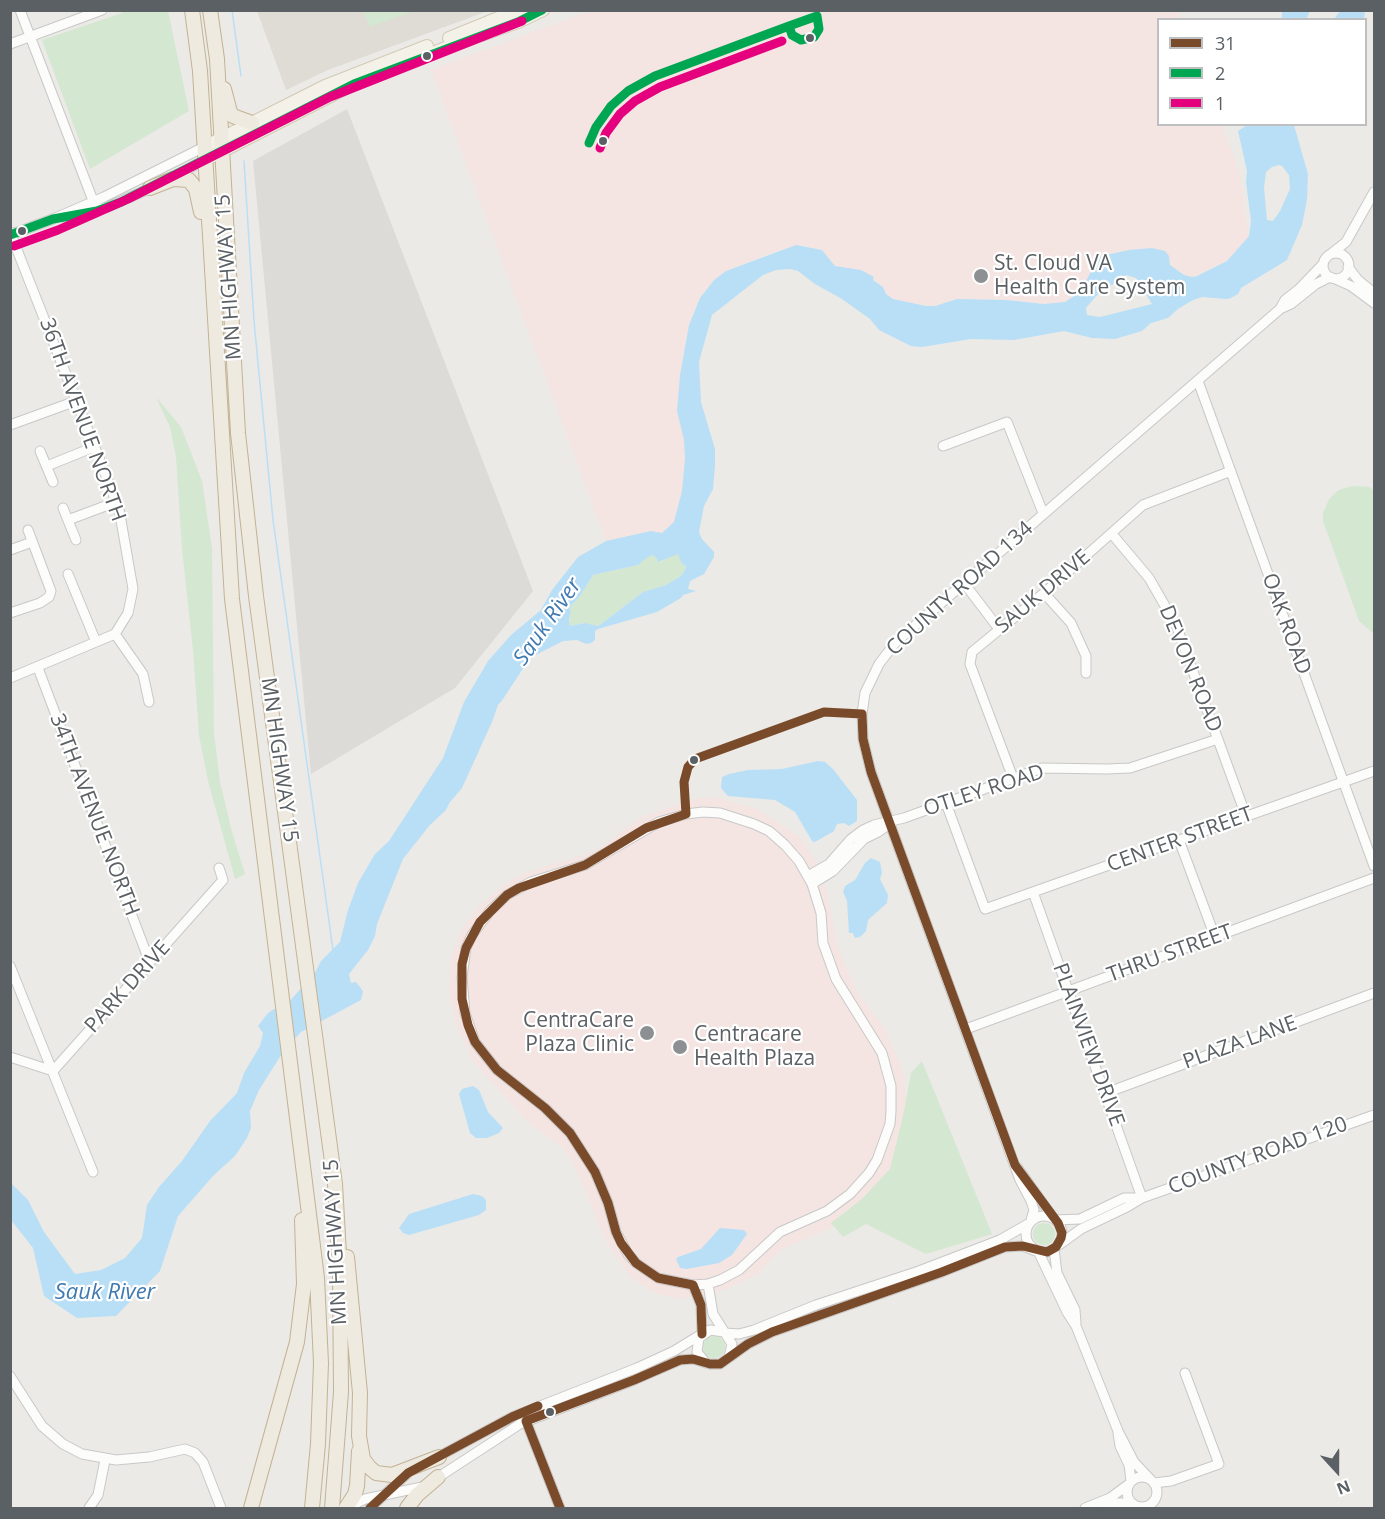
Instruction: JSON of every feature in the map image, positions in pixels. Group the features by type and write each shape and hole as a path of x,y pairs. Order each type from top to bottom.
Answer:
{"highway":[{"name":"MN HIGHWAY 15","path":"192,10 198,54 205,154 232,599 280,988 296,1095 317,1278 321,1363 318,1444 312,1509"},
{"name":"MN HIGHWAY 15","path":"210,10 217,59 220,145 240,445 256,596 334,1179 342,1321 341,1392 332,1509"},
{"path":"217,59 230,112 236,118 252,123"},
{"path":"150,188 180,178 189,180 196,189 214,310"},
{"path":"251,1509 301,1320 304,1268 296,1095"},
{"path":"334,1179 349,1268 360,1393 357,1486 346,1509"},
{"path":"359,1434 366,1463 372,1470 382,1475 404,1472 439,1457"},
{"path":"407,1509 417,1495 438,1477"}],"main road":[{"path":"220,145 518,10"},
{"path":"205,154 252,123 325,86 518,22 543,10"}],"street":[{"path":"20,10 95,206"},
{"path":"10,44 102,10"},
{"path":"95,206 205,154"},
{"path":"11,234 150,188 205,154"},
{"path":"1374,193 1346,242 1326,258 1323,264 1324,270 1332,278 1352,287 1374,303"},
{"path":"1332,278 1343,276 1374,193"},
{"name":"36TH AVENUE NORTH","path":"11,234 116,502 133,589 128,613 115,634"},
{"path":"1331,254 1341,254 1358,280 1374,293"},
{"name":"COUNTY ROAD 134","path":"1280,309 1285,300 1323,264"},
{"name":"COUNTY ROAD 134","path":"1030,1222 1033,1206 1020,1180 871,772 862,740 865,693 879,664 895,643 1280,309 1316,284 1332,278"},
{"name":"OAK ROAD","path":"1198,381 1374,866"},
{"path":"10,425 76,401"},
{"path":"942,446 1006,422 1043,513"},
{"path":"46,466 94,447"},
{"path":"40,451 53,482"},
{"name":"SAUK DRIVE","path":"1012,778 970,664 972,652 1044,593 1143,505 1231,471"},
{"path":"68,520 116,502"},
{"path":"63,508 76,540"},
{"path":"10,613 40,603 49,597 51,591 28,530"},
{"name":"DEVON ROAD","path":"1112,534 1149,578 1176,626 1246,816"},
{"path":"10,550 32,542"},
{"path":"68,574 96,642"},
{"path":"964,584 999,629"},
{"path":"1044,593 1071,623 1086,656 1086,673"},
{"path":"10,678 115,634 142,674 149,702"},
{"name":"34TH AVENUE NORTH","path":"38,668 150,963"},
{"name":"OTLEY ROAD","path":"810,880 829,864 850,839 874,825 890,822 946,803 1042,768 1130,768 1218,739"},
{"name":"CENTER STREET","path":"946,803 985,909 1374,771"},
{"path":"720,813 761,828 785,845 799,861 810,880 821,913 823,943 836,979 882,1053 891,1086 890,1124 877,1160 869,1173 850,1194 827,1211 780,1232 739,1270 708,1284 693,1285 658,1278 636,1263 621,1244 595,1172 570,1133 545,1108 497,1070 482,1052 468,1025 462,999 462,964 466,948 480,922 507,895 519,888 585,865 646,828 686,814 720,813"},
{"path":"1179,840 1215,937"},
{"name":"PARK DRIVE","path":"53,1071 223,880 219,868"},
{"name":"THRU STREET","path":"966,1029 1374,879"},
{"name":"PLAINVIEW DRIVE","path":"1033,892 1142,1198"},
{"path":"10,966 93,1172"},
{"name":"PLAZA LANE","path":"1106,1093 1374,993"},
{"path":"10,1057 53,1071"},
{"name":"COUNTY ROAD 120","path":"1055,1248 1081,1229 1142,1198 1374,1115"},
{"name":"COUNTY ROAD 134","path":"1016,1165 1054,1219"},
{"name":"COUNTY ROAD 120","path":"1054,1219 1080,1219 1124,1198 1142,1198"},
{"path":"370,1509 408,1473 512,1417 637,1368 715,1329 739,1334 754,1330 816,1305 928,1268 1000,1240 1042,1216 1054,1219 1061,1228 1062,1233 1055,1248 1057,1273 1075,1310 1076,1326"},
{"path":"1030,1222 1026,1239 1037,1251 1076,1326 1118,1431 1134,1462 1152,1481 1155,1501"},
{"path":"346,1509 365,1499 421,1487 526,1421 680,1360 693,1359 720,1364 772,1332 1013,1245 1047,1252 1055,1248"},
{"path":"708,1284 713,1314 732,1344 728,1359"},
{"path":"693,1285 701,1305 701,1335 697,1342 697,1352 706,1363"},
{"path":"1085,1509 1110,1498 1140,1477 1152,1481 1171,1481 1219,1464 1185,1373"},
{"path":"10,1376 34,1416 52,1436 73,1450 105,1460 131,1460 185,1449 190,1450 203,1462 221,1509"},
{"path":"526,1421 560,1509"},
{"path":"1118,1431 1120,1446 1129,1465 1130,1483 1127,1496 1135,1506"},
{"path":"89,1509 98,1495 105,1460"},
{"path":"1102,1509 1115,1503 1144,1507 1191,1474"}],"shaded area":[{"path":"257,11 488,11 328,70 286,90"},
{"name":"St. Cloud VA Health Care System","path":"589,11 1178,11 1182,18 1157,18 1157,126 1222,126 1239,170 1249,237 1227,261 1192,277 1184,275 1170,265 1159,249 1129,250 1101,256 1080,292 1064,302 1044,304 1006,300 957,299 935,306 904,302 886,294 879,283 861,270 835,266 822,250 800,245 773,252 726,271 707,288 700,298 686,339 677,411 684,440 685,459 682,491 674,522 662,533 651,531 606,541 431,70"},
{"path":"347,109 533,591 455,688 311,774 253,161"},
{"name":"Centracare Health Plaza","path":"699,798 718,798 758,809 801,838 815,860 827,890 837,945 858,993 887,1032 905,1077 907,1123 896,1174 839,1225 782,1249 758,1274 724,1290 682,1299 654,1293 630,1277 607,1243 572,1161 562,1147 526,1120 474,1063 456,1024 449,991 450,959 462,929 479,906 504,885 527,872 581,856 601,847 641,817"}],"green space":[{"path":"124,10 168,11 189,111 90,169 42,40 122,13"},
{"path":"363,11 414,11 370,27"},
{"path":"156,397 181,427 202,481 212,548 214,733 220,782 245,874 235,879 208,781 199,735 176,457 170,427"},
{"path":"1352,486 1369,487 1374,490 1374,634 1359,621 1323,521 1323,513 1329,499 1339,490"},
{"path":"679,553 686,568 681,576 666,585 643,592 598,626 585,623 570,626 569,608 580,596 593,575 638,565 652,555 659,562"},
{"path":"922,1061 992,1234 926,1254 866,1224 843,1237 831,1223 862,1199 890,1169 911,1073"},
{"path":"1044,1223 1052,1226 1055,1234 1052,1242 1044,1245 1036,1242 1033,1234 1036,1226"},
{"path":"714,1336 724,1343 725,1347 718,1357 714,1358 704,1351 703,1347 710,1337"}],"water":[{"path":"1282,10 1310,11 1307,18 1282,18"},
{"path":"1341,10 1365,11 1364,18 1335,18"},
{"name":"Sauk River","path":"1246,126 1294,126 1308,174 1307,200 1302,225 1287,260 1241,288 1238,294 1231,298 1202,297 1193,300 1168,318 1151,323 1142,331 1115,339 1092,338 1064,331 1014,340 971,339 922,347 911,346 879,330 870,319 842,299 815,284 798,271 790,269 776,270 763,275 712,315 699,362 701,402 715,449 715,466 713,489 704,506 699,532 714,552 714,557 704,574 690,581 688,589 696,591 683,595 657,612 598,629 595,631 595,640 591,643 586,644 577,640 563,641 526,660 505,685 492,722 462,788 403,859 377,924 375,936 368,950 349,974 351,983 356,982 363,991 361,1000 301,1032 283,1052 259,1090 250,1111 251,1128 247,1138 235,1156 214,1175 178,1216 160,1271 116,1316 77,1318 44,1296 33,1248 11,1220 10,1182 28,1200 44,1232 75,1274 101,1270 125,1258 142,1238 147,1205 159,1187 182,1161 210,1121 237,1093 244,1073 260,1046 263,1033 258,1026 268,1013 274,1009 281,1010 289,1002 316,971 321,961 340,942 358,883 375,854 389,841 443,758 464,702 488,661 511,635 541,610 552,590 578,557 606,541 651,531 662,533 674,522 682,491 685,459 684,440 677,411 680,375 689,325 700,298 714,280 726,271 796,245 822,250 835,266 861,270 874,277 873,280 883,287 886,294 893,299 926,306 935,306 957,299 1006,300 1044,304 1065,302 1080,292 1095,264 1092,261 1101,256 1129,250 1152,248 1165,251 1169,256 1170,265 1184,275 1197,276 1227,261 1249,236 1251,221 1246,182 1247,171 1238,131","holes":["1282,166 1289,175 1290,189 1273,221 1267,220 1264,188 1266,172 1272,167","1126,275 1136,278 1152,304 1100,317 1087,315 1086,308 1096,296","678,554 686,568 681,576 666,585 643,592 598,626 585,623 570,626 571,610 569,608 580,596 593,575 638,565 652,555 657,558 658,562"]},
{"path":"818,761 825,762 833,769 857,800 857,821 849,826 844,823 837,824 834,831 815,842 812,841 795,812 775,800 728,796 721,788 722,777 729,774 748,770 782,769"},
{"path":"871,858 880,862 882,873 880,879 888,895 887,903 868,920 866,931 860,937 855,938 853,933 849,933 847,901 843,892 845,886 855,880 865,863"},
{"path":"473,1086 479,1090 488,1112 503,1128 499,1133 487,1138 476,1138 470,1133 459,1094 462,1089"},
{"path":"473,1194 482,1196 486,1200 486,1210 479,1215 409,1235 403,1233 399,1228 409,1214"},
{"path":"720,1228 744,1230 747,1234 732,1255 719,1263 687,1269 680,1268 676,1259 678,1257 701,1249"}],"waterway":[{"path":"232,10 241,76"},
{"path":"244,161 254,321 273,520 333,950"},
{"name":"Sauk River","path":"497,699 522,661"}],"transit line":[{"name":"2","path":"10,235 53,219 97,211 121,202 354,84 518,22 542,10"},
{"name":"2","path":"817,16 819,29 814,37 801,40 792,35 789,26 817,16"},
{"name":"1","path":"14,246 58,230 128,199 330,97 522,21"},
{"name":"2","path":"589,143 596,127 611,106 628,91 655,76 789,26"},
{"name":"1","path":"600,148 606,133 620,114 635,101 660,87 782,41"},
{"name":"31","path":"560,1508 526,1421 680,1360 693,1359 710,1364 720,1364 748,1344 772,1332 942,1272 1005,1247 1023,1246 1047,1252 1056,1247 1061,1238 1062,1233 1058,1223 1015,1165 871,772 863,739 862,714 824,712 695,759 688,767 684,782 686,814 646,828 585,865 519,888 507,895 480,922 466,948 462,964 462,999 475,1042 497,1070 545,1108 570,1133 595,1172 608,1203 616,1232 636,1263 658,1278 693,1285 701,1305 702,1334"},
{"name":"31","path":"370,1508 408,1473 512,1417 538,1406"}],"place":[{"name":"St. Cloud VA Health Care System","path":"981,276"},
{"name":"CentraCare Plaza Clinic","path":"647,1033"},
{"name":"Centracare Health Plaza","path":"680,1047"}]}
